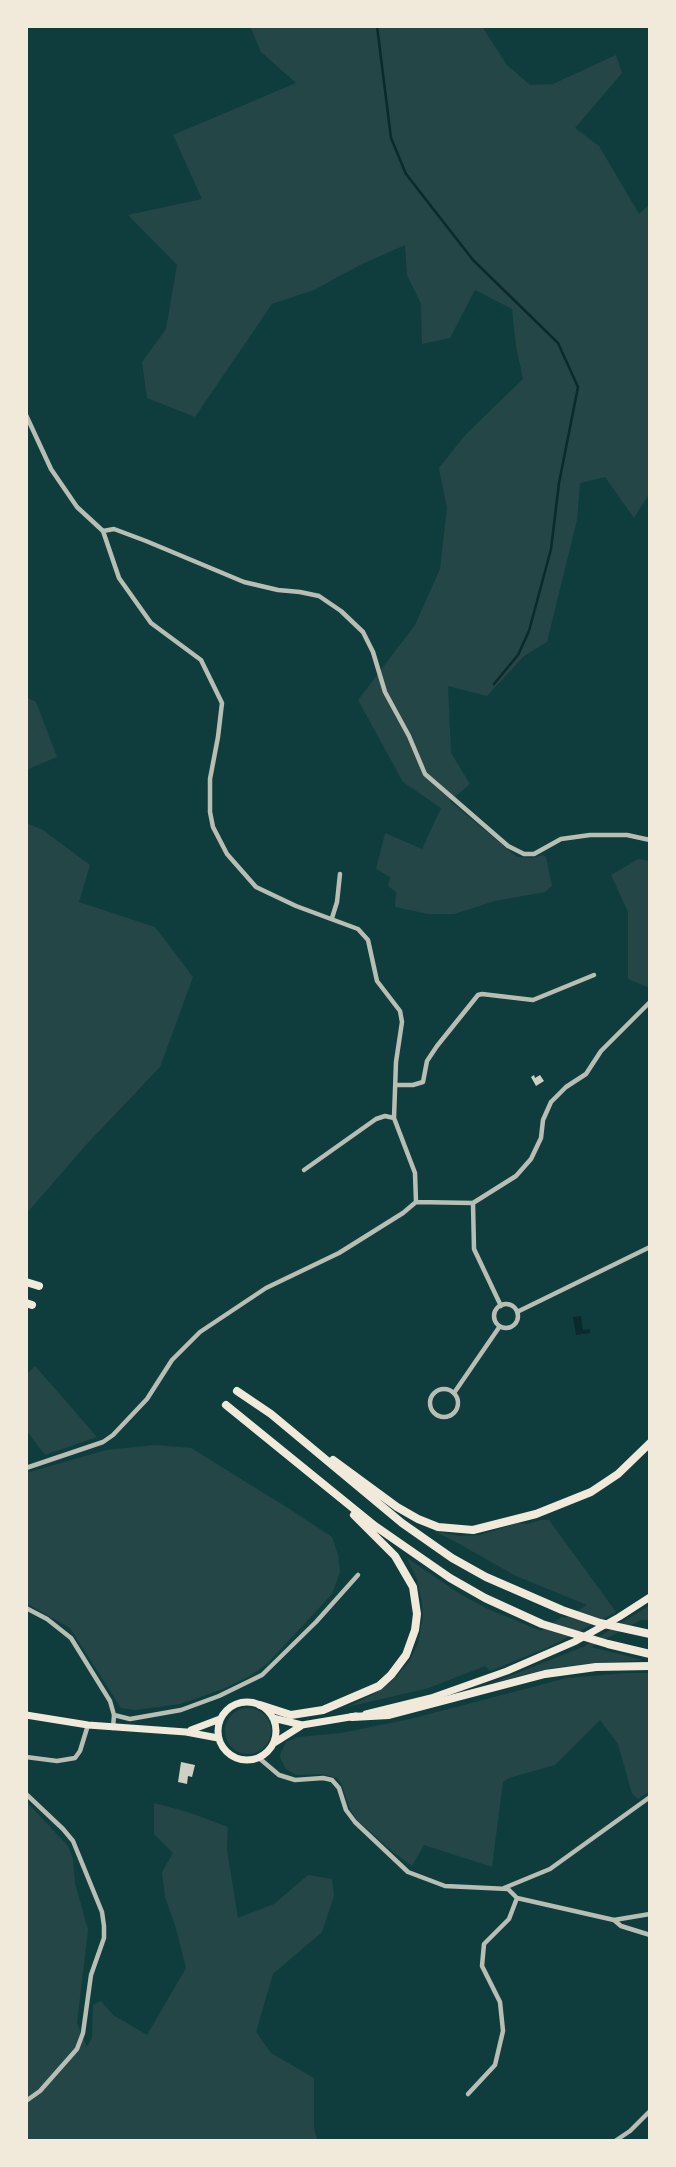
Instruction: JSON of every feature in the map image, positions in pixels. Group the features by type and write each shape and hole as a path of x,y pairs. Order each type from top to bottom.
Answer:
{"highway":[{"path":"26,1282 39,1286"},
{"path":"237,1391 397,1507 438,1527 473,1530 536,1514 601,1487 618,1474 650,1443"},
{"path":"226,1405 375,1526 434,1568 485,1598 542,1624 608,1644 650,1654"},
{"path":"270,1414 402,1523 445,1553 486,1578 562,1610 634,1632 650,1634"},
{"path":"273,1718 276,1734 274,1743 268,1752 260,1758 247,1761 236,1759 223,1749 217,1730 220,1720 230,1707 238,1703 249,1702 291,1715 323,1710 379,1686 400,1664 411,1643 417,1614 413,1587 403,1566 369,1528 298,1462"},
{"path":"260,1705 273,1718 302,1725 352,1717 431,1698 507,1671 583,1637 650,1597"},
{"path":"352,1717 390,1715 545,1674 596,1667 650,1666"},
{"path":"26,1715 113,1728 186,1732 218,1738"},
{"path":"186,1732 220,1720"},
{"path":"274,1743 302,1725"}],"street":[{"path":"26,415 50,469 77,507 104,531 119,578 151,623 201,660 222,704 210,779 210,812 213,827 227,854 256,887 296,906 358,929 368,940 377,981 400,1012 402,1022 396,1062 394,1118 415,1173 416,1202"},
{"path":"104,531 114,530 146,541 244,582 278,590 318,596 341,610 363,632 373,652 385,692 409,736 425,774 508,846 524,854 534,854 561,839 590,835 627,835 650,840"},
{"path":"332,918 337,902 340,874"},
{"path":"396,1085 413,1085 423,1082 427,1061 478,995 533,1000 594,975"},
{"path":"26,1468 104,1442 136,1412 172,1360 200,1332 266,1288 339,1253 403,1213 416,1202 473,1202 516,1176 531,1159 541,1138 543,1120 551,1102 566,1087 586,1074 601,1051 650,1002"},
{"path":"304,1170 376,1119 385,1116 394,1118"},
{"path":"473,1202 474,1249 501,1306"},
{"path":"517,1312 650,1247"},
{"path":"509,1305 517,1312 518,1318 514,1325 506,1328 500,1326 495,1318 497,1309 501,1306 509,1305"},
{"path":"454,1393 500,1326"},
{"path":"441,1389 451,1390 454,1393 458,1402 454,1413 445,1417 436,1414 430,1404 433,1394 441,1389"},
{"path":"114,1715 130,1719 181,1710 219,1696 262,1675 316,1622 358,1576"},
{"path":"26,1608 47,1619 70,1638 110,1701 114,1715 113,1728"},
{"path":"26,1757 56,1762 75,1758 80,1751 88,1725"},
{"path":"260,1758 279,1775 296,1780 323,1778 332,1780 339,1788 346,1810 355,1822 408,1872 445,1886 508,1889 517,1898 614,1920 650,1914"},
{"path":"26,1794 73,1841 102,1912 104,1926 104,1938 91,1975 85,2025 77,2049 40,2091 26,2101"},
{"path":"503,1888 550,1869 650,1797"},
{"path":"468,2094 495,2065 503,2031 500,2002 482,1966 484,1944 509,1918 517,1898"},
{"path":"614,1920 621,1926 650,1935"},
{"path":"615,2141 630,2131 650,2110"}],"shaded area":[{"path":"250,26 482,26 506,64 530,85 553,84 616,55 622,73 575,128 599,146 639,214 650,204 650,493 634,518 605,477 580,483 577,520 547,642 524,656 487,696 448,686 451,753 470,784 450,801 517,857 531,858 543,855 546,857 552,886 545,892 495,901 454,914 428,914 395,907 396,892 388,886 390,877 376,869 385,833 422,849 441,808 403,782 358,700 415,625 440,569 447,508 439,468 466,434 523,379 516,346 512,309 475,290 450,338 422,344 421,304 407,275 405,245 360,265 314,290 272,304 195,417 147,398 142,362 166,329 177,265 128,215 202,199 173,135 296,83 261,52"},
{"path":"26,697 36,702 57,757 26,770"},
{"path":"26,823 43,830 90,865 79,902 155,927 193,977 160,1067 86,1145 26,1214"},
{"path":"638,859 650,861 650,988 628,979 628,912 611,875"},
{"path":"581,1316 583,1330 590,1329 590,1333 576,1335 573,1317"},
{"path":"35,1366 97,1437 45,1455 26,1430 26,1375"},
{"path":"155,1445 191,1448 332,1537 338,1555 340,1572 332,1594 267,1664 248,1677 223,1689 180,1704 135,1710 121,1708 70,1628 26,1603 26,1473 106,1450"},
{"path":"549,1520 616,1612 549,1647 490,1671 485,1666 429,1688 347,1707 372,1695 392,1681 409,1662 418,1643 423,1616 422,1603 417,1579 407,1558 460,1594 488,1609 541,1631 562,1617 565,1618 587,1605 516,1576 434,1531 459,1536 480,1535 518,1523 528,1524"},
{"path":"650,1605 650,1620 641,1620 591,1647 643,1660 553,1668 492,1683 583,1647"},
{"path":"650,1673 650,1791 638,1799 632,1794 618,1744 600,1720 555,1765 509,1778 503,1782 492,1867 424,1845 412,1866 357,1820 350,1809 341,1783 337,1778 322,1774 296,1775 286,1769 281,1760 280,1755 286,1742 298,1737 341,1733 410,1719 567,1678"},
{"path":"243,1708 253,1708 265,1714 270,1722 270,1740 265,1748 257,1753 243,1754 235,1751 228,1744 225,1736 225,1726 228,1718 235,1711"},
{"path":"26,1801 68,1846 73,1859 75,1883 88,1930 77,2023 87,2047 92,2038 93,2005 101,2001 113,2015 147,2035 186,1968 175,1925 165,1897 162,1872 173,1853 154,1834 154,1803 188,1812 228,1827 227,1850 238,1918 274,1904 308,1875 332,1879 334,1896 322,1932 273,1974 256,2032 271,2053 314,2078 314,2129 318,2141 26,2141"}],"building":[{"path":"534,1075 535,1078 540,1075 544,1081 536,1086 531,1077"},
{"path":"181,1762 195,1765 192,1777 188,1776 187,1784 178,1782"}],"waterway":[{"path":"377,26 391,138 406,174 473,260 558,343 578,387 559,483 551,549 529,631 518,655 494,684"}]}
